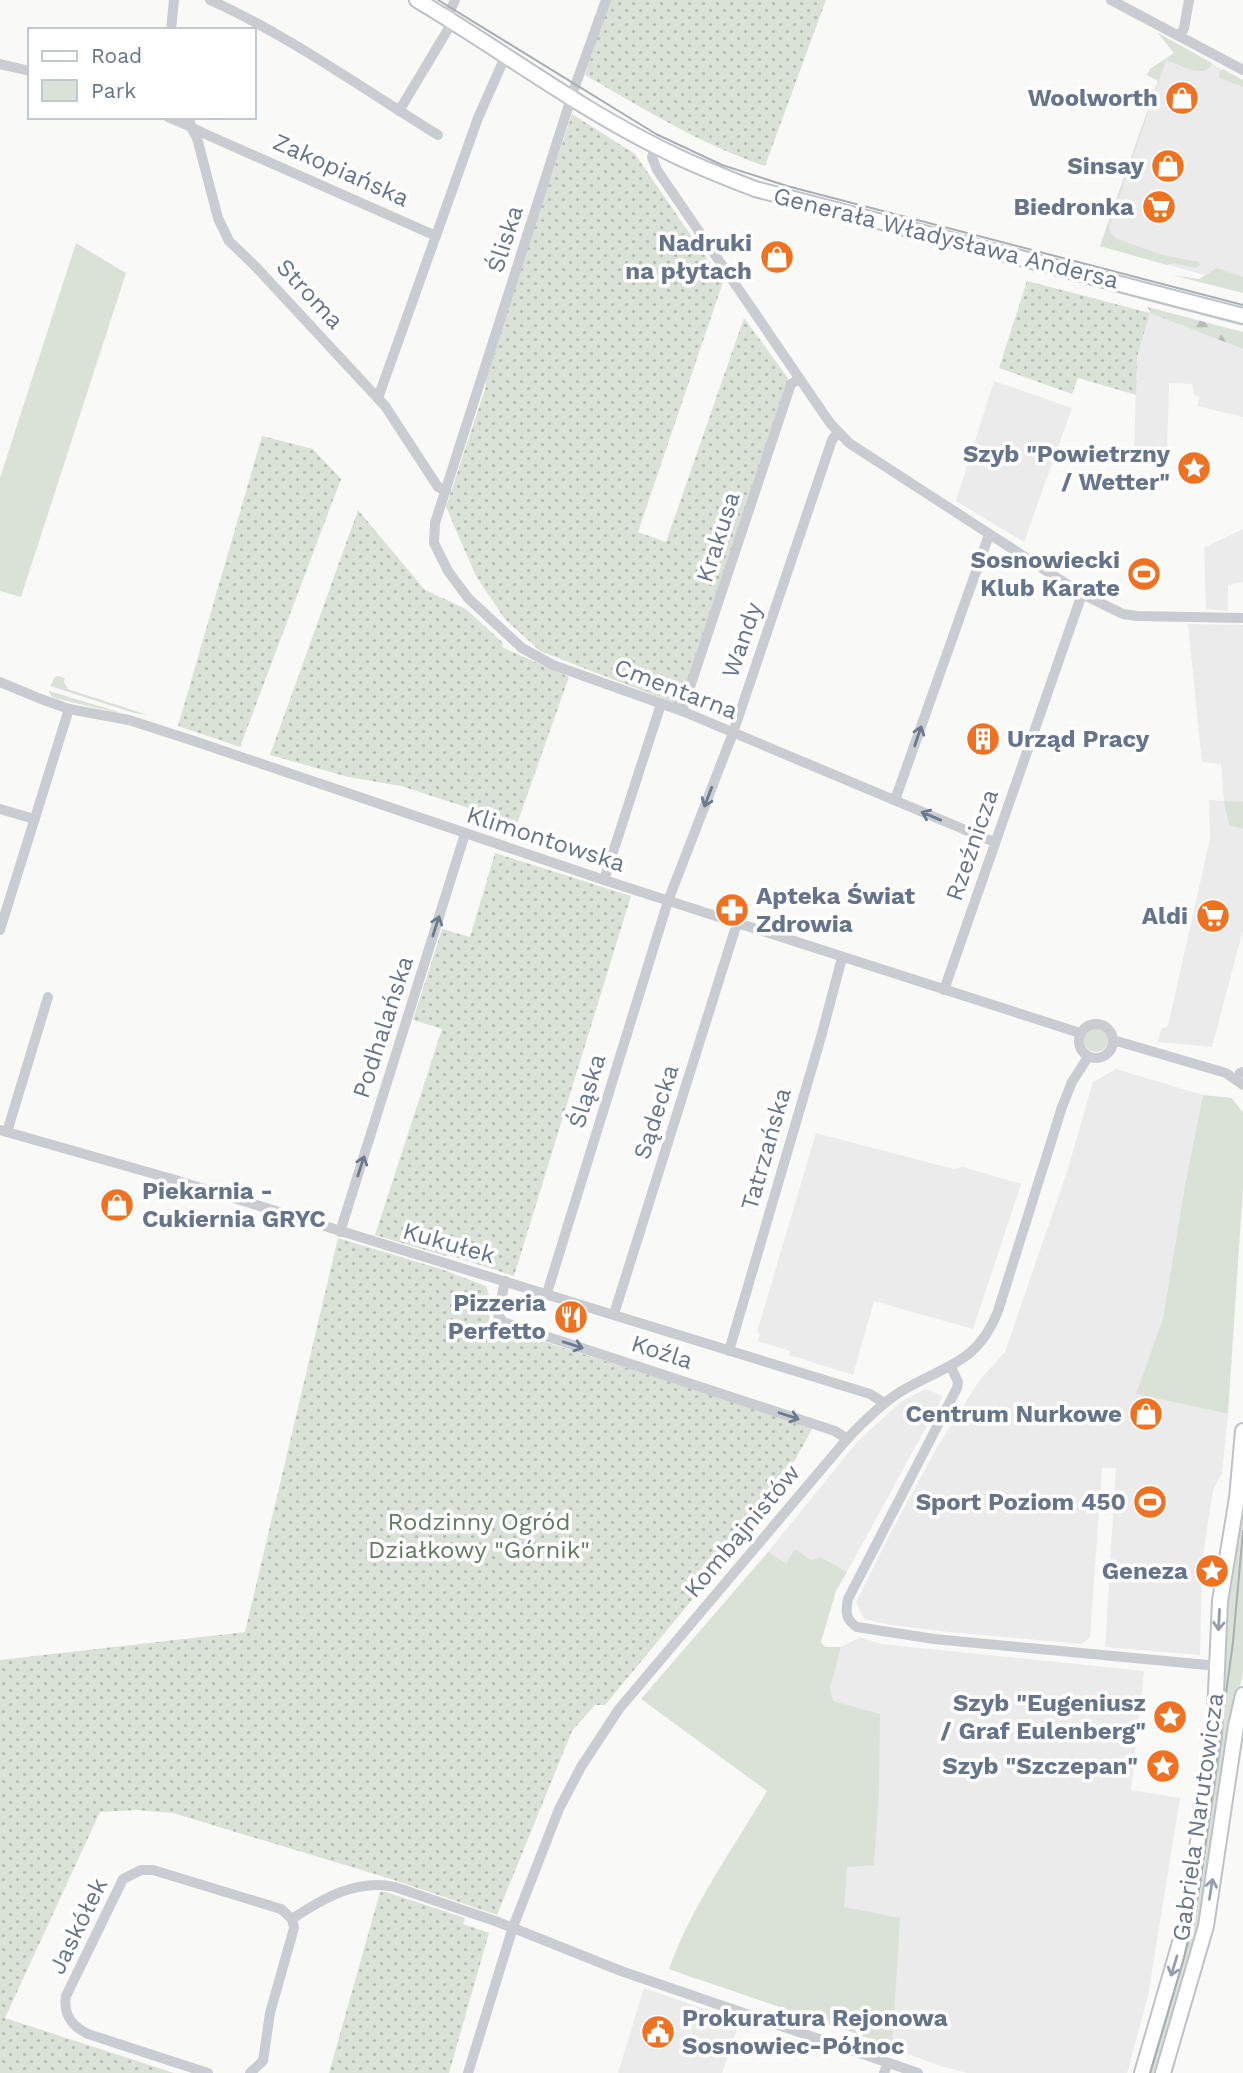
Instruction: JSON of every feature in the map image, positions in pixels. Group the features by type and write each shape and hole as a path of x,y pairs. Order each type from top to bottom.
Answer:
{"street":[{"path":"171,28 174,0"},
{"path":"210,0 258,24 438,135"},
{"name":"Generała Władysława Andersa","path":"418,0 505,57 654,146 708,171 755,189 1243,316"},
{"path":"399,111 450,20 455,0"},
{"name":"Śliska","path":"446,491 606,0"},
{"path":"1111,0 1243,70"},
{"path":"1180,36 1184,29 1189,0"},
{"path":"378,398 478,118 505,57"},
{"path":"0,64 28,71"},
{"name":"Zakopiańska","path":"190,122 436,236"},
{"name":"Stroma","path":"190,122 197,138 218,218 229,241 385,405 438,487 446,491"},
{"path":"654,146 652,157 657,170 838,432 888,469 989,535 1082,594 1123,614 1243,618"},
{"name":"Krakusa","path":"682,711 791,384 799,379"},
{"name":"Wandy","path":"668,901 733,733 832,440 838,432"},
{"name":"Cmentarna","path":"446,491 435,523 434,543 467,597 494,625 522,648 553,665 682,711 994,842"},
{"path":"895,800 989,535"},
{"name":"Rzeźnicza","path":"944,990 1082,594"},
{"name":"Klimontowska","path":"0,682 69,709 129,720 604,880 1080,1033"},
{"path":"604,880 661,704"},
{"path":"0,930 69,709"},
{"path":"0,809 34,820"},
{"name":"Podhalańska","path":"340,1231 466,834"},
{"name":"Śląska","path":"547,1293 668,901"},
{"name":"Sądecka","path":"614,1314 737,923"},
{"name":"Tatrzańska","path":"729,1351 842,958"},
{"path":"4,1130 48,997"},
{"path":"1091,1024 1101,1024 1110,1030 1113,1040 1111,1049 1105,1056 1096,1059 1088,1056 1079,1046 1080,1033 1091,1024"},
{"path":"1113,1040 1226,1073 1242,1073"},
{"name":"Kombajnistów","path":"468,2073 513,1927 559,1809 581,1767 613,1717 847,1439 884,1403 951,1367 981,1344 993,1324 1066,1097 1088,1056"},
{"path":"1226,1073 1243,1085"},
{"name":"Kukułek","path":"4,1130 547,1293 870,1394 884,1403"},
{"name":"Koźla","path":"505,1281 498,1315 503,1322 835,1431 847,1439"},
{"path":"951,1367 958,1382 957,1388 848,1599 846,1614 852,1623 857,1627 903,1636 1218,1666"},
{"name":"Gabriela Narutowicza","path":"1142,2073 1186,1922 1214,1736 1220,1601 1237,1498 1243,1430"},
{"name":"Gabriela Narutowicza","path":"1163,2073 1206,1926 1243,1695"},
{"name":"Jaskółek","path":"208,2073 88,2034 75,2027 68,2017 66,1996 123,1879 141,1870 153,1870 281,1909 292,1919"},
{"path":"250,2073 262,2061 270,2013 294,1928 292,1919 325,1898 345,1890 383,1885 513,1927 621,1971 886,2068 918,2073"}],"shaded area":[{"path":"1158,33 1243,81 1243,288 1100,246 1158,81 1147,75 1150,69 1174,53"},
{"path":"1150,313 1243,349 1243,417 1197,406 1200,397 1194,395 1192,384 1169,383 1167,453 1134,451 1137,357"},
{"path":"994,381 1072,408 1024,542 956,501"},
{"path":"1243,529 1243,582 1228,585 1228,611 1206,609 1204,548"},
{"path":"1188,624 1243,625 1243,800 1242,803 1225,801 1229,825 1243,829 1243,930 1212,1047 1158,1042 1161,1029 1168,1026 1210,839 1209,800 1224,801 1221,764 1202,762"},
{"path":"1116,1069 1203,1095 1163,1318 1136,1394 1228,1414 1222,1473 1213,1490 1202,1562 1200,1655 1105,1647 1116,1468 1102,1468 1090,1637 1082,1644 939,1631 864,1619 856,1602 891,1532 936,1449 979,1381 1005,1352 1067,1172 1093,1082"},
{"path":"816,1133 953,1169 963,1167 1021,1184 973,1329 874,1301 853,1375 789,1355 790,1351 758,1341 760,1334 757,1332"},
{"path":"926,1389 943,1396 847,1572 821,1557 811,1560 795,1549 786,1563 768,1552 858,1441 902,1401"},
{"path":"860,1637 881,1644 1144,1671 1131,1790 1180,1798 1148,1996 1127,2073 967,2073 940,2066 780,2005 681,1974 675,1964 830,1688 841,1647"},
{"path":"644,1988 740,2021 722,2073 618,2073"}],"green space":[{"path":"610,0 826,0 765,166 695,137 585,75"},
{"path":"1158,33 1212,63 1204,71 1198,71 1166,60 1109,227 1111,234 1117,239 1162,255 1199,262 1200,265 1195,268 1174,263 1167,265 1100,246 1158,81 1147,75 1150,69 1174,53"},
{"path":"1223,69 1243,80 1243,87 1219,78 1219,72"},
{"path":"572,114 635,154 723,282 638,532 666,542 744,318 788,378 737,540 679,705 540,651 504,618 476,576 446,507 486,386 485,377"},
{"path":"76,243 126,273 21,597 0,591 0,478"},
{"path":"1217,268 1243,277 1243,293 1172,275 1199,279"},
{"path":"1027,281 1150,313 1137,357 1136,395 1078,378 1072,394 999,368"},
{"path":"1095,283 1150,300 1158,298 1243,326 1094,287"},
{"path":"1148,307 1243,332 1243,349 1150,313"},
{"path":"262,436 313,449 341,479 240,747 178,726"},
{"path":"358,510 425,590 466,609 503,643 502,647 569,677 512,838 478,826 481,812 401,786 348,777 270,755"},
{"path":"58,676 65,678 68,689 148,715 50,686"},
{"path":"49,691 119,713 57,699 51,696"},
{"path":"1243,800 1243,829 1229,825 1224,801"},
{"path":"495,853 631,896 514,1276 375,1235 442,1029 413,1020 442,929 470,937"},
{"path":"1096,1028 1104,1032 1108,1040 1104,1048 1096,1052 1088,1048 1084,1040 1088,1032"},
{"path":"1203,1095 1232,1098 1243,1113 1243,1187 1228,1414 1136,1394 1163,1318"},
{"name":"Rodzinny Ogród Działkowy \"Górnik\"","path":"338,1238 444,1270 486,1286 492,1305 488,1324 813,1427 770,1506 605,1705 595,1705 572,1731 497,1915 391,1879 173,1813 136,1810 100,1812 5,2018 174,2073 0,2073 0,1660 245,1632"},
{"path":"1243,1492 1243,1673 1230,1732 1201,1921 1158,2073 1147,2073 1181,1962 1222,1620"},
{"path":"795,1549 811,1560 821,1557 847,1572 836,1591 821,1642 825,1647 841,1647 830,1688 833,1701 880,1714 874,1865 847,1867 844,1907 900,1918 892,2046 669,1969 701,1900 767,1791 641,1699 768,1552 786,1563"},
{"path":"380,1892 465,1918 463,1924 489,1933 449,2073 329,2073"}],"tram line":[{"path":"438,0 656,134 722,165 787,186 1243,305"},
{"path":"1150,2073 1184,1958 1200,1884 1233,1642 1243,1531"}],"place":[{"name":"Woolworth","path":"1182,98"},
{"name":"Sinsay","path":"1168,166"},
{"name":"Biedronka","path":"1159,207"},
{"name":"Nadruki na płytach","path":"777,257"},
{"name":"Szyb \"Powietrzny / Wetter\"","path":"1194,468"},
{"name":"Sosnowiecki Klub Karate","path":"1144,574"},
{"name":"Urząd Pracy","path":"983,739"},
{"name":"Apteka Świat Zdrowia","path":"732,910"},
{"name":"Aldi","path":"1213,916"},
{"name":"Piekarnia - Cukiernia GRYC","path":"117,1205"},
{"name":"Pizzeria Perfetto","path":"571,1317"},
{"name":"Centrum Nurkowe","path":"1146,1414"},
{"name":"Sport Poziom 450","path":"1150,1502"},
{"name":"Geneza","path":"1212,1571"},
{"name":"Szyb \"Eugeniusz / Graf Eulenberg\"","path":"1170,1717"},
{"name":"Szyb \"Szczepan\"","path":"1163,1766"},
{"name":"Prokuratura Rejonowa Sosnowiec-Północ","path":"658,2032"}]}
